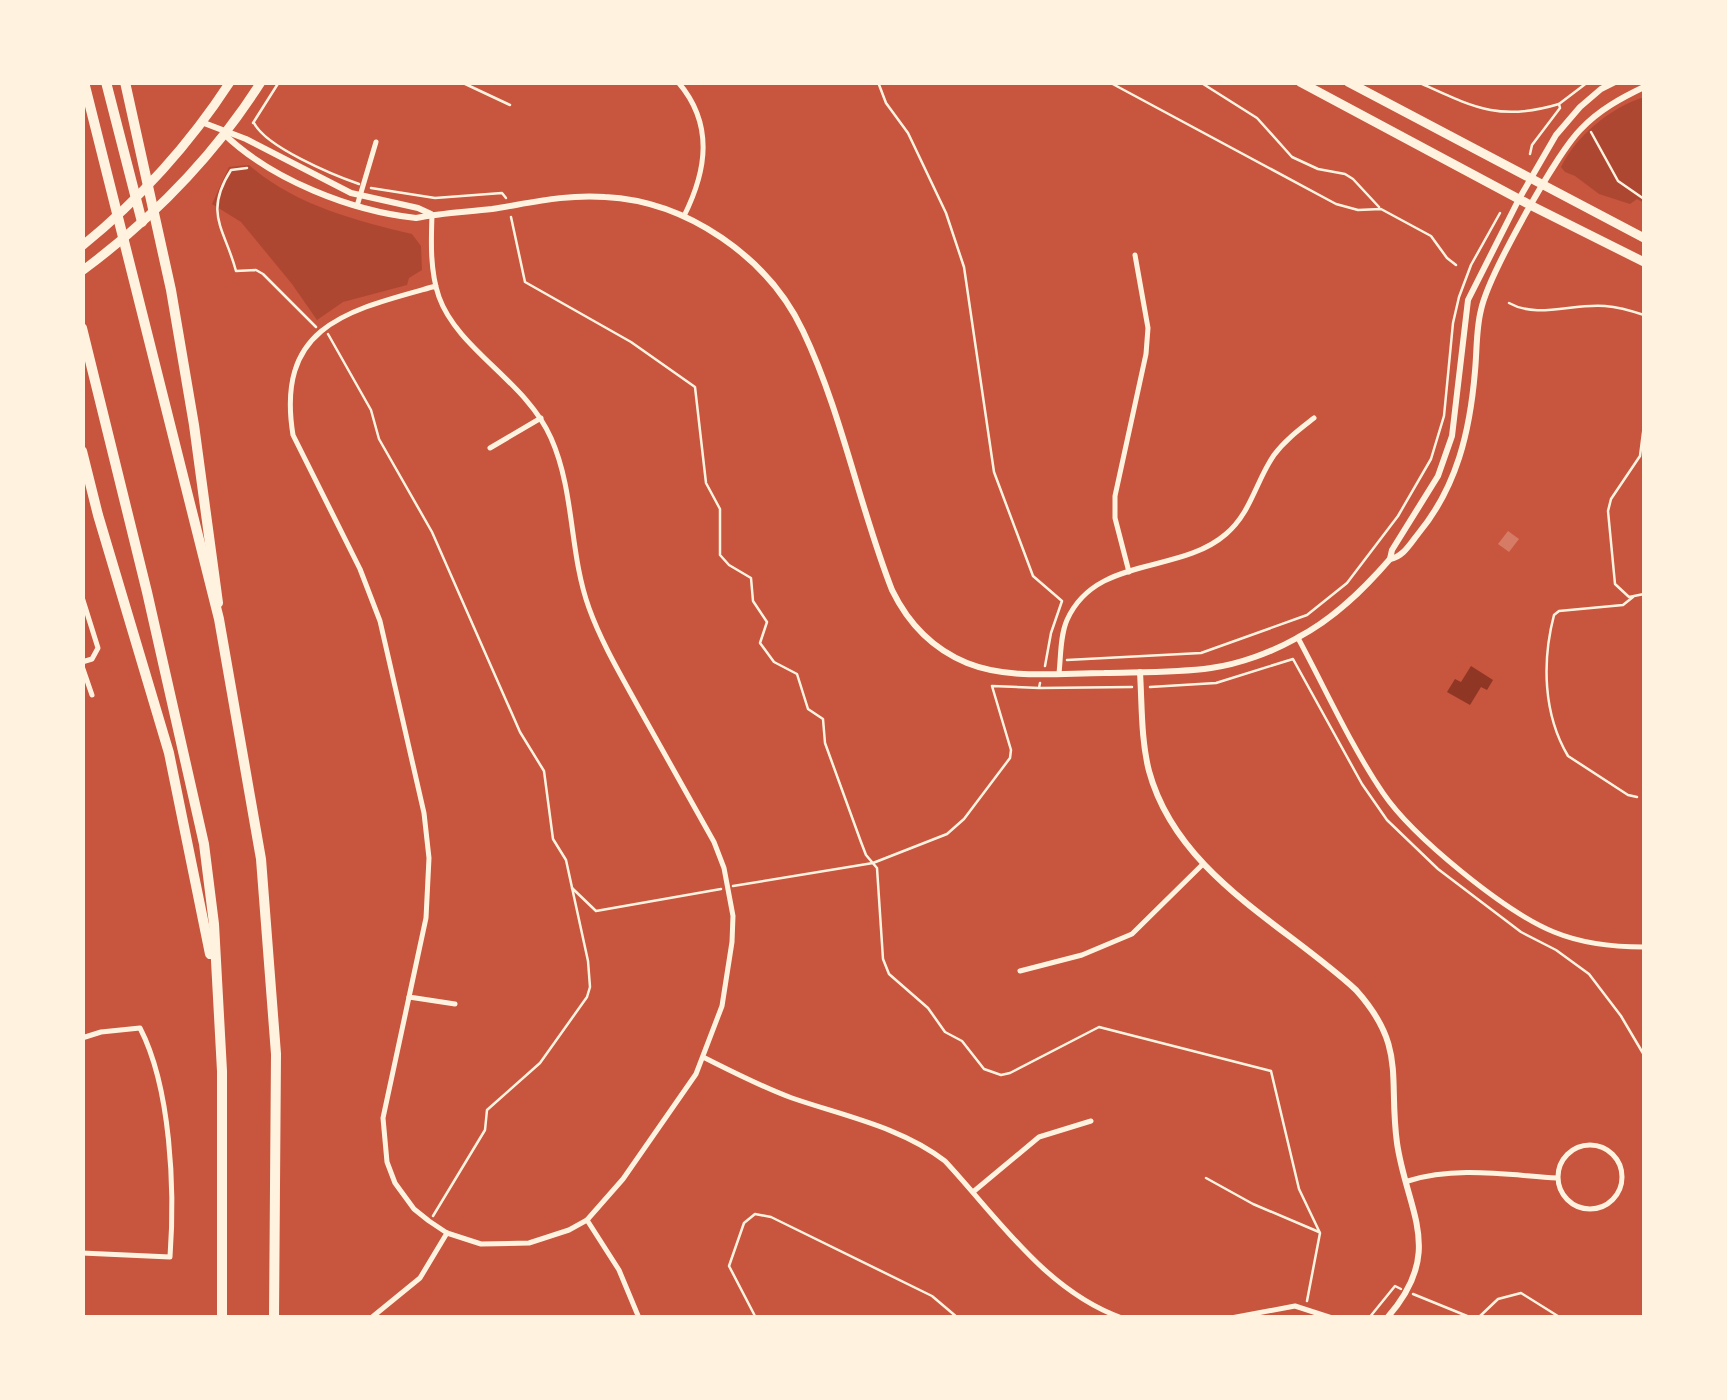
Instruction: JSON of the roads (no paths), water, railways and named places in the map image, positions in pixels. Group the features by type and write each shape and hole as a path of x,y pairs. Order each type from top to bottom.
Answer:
{"highway":[{"path":"84,82 219,619 261,858 276,1054 274,1318"},
{"path":"106,82 142,222"},
{"path":"125,82 171,290 218,585 219,619"},
{"path":"82,328 204,844 219,1004 224,1156 222,1318"},
{"path":"82,451 169,754 219,1004"}],"main road":[{"path":"82,246 136,199 204,123 230,82"},
{"path":"82,271 182,183 261,82"},
{"path":"1300,82 1644,262"},
{"path":"1348,82 1644,238"}],"street":[{"path":"678,82 700,117 705,142 702,171 684,216"},
{"path":"224,133 239,149 304,186 356,206 416,218 583,196 627,199 684,216 720,237 749,260 794,312 814,357 885,571 908,617 938,647 968,664 1005,672 1140,672 1214,668 1298,638 1335,613 1390,559 1438,476 1452,436 1468,300 1556,135 1601,89 1616,82"},
{"path":"1390,559 1398,558 1428,522 1450,484 1465,444 1481,308 1542,187 1577,132 1612,103 1644,87"},
{"path":"204,123 360,196 418,208 432,215"},
{"path":"356,206 376,142"},
{"path":"432,215 436,286 452,321 518,388 541,418 563,470 579,573 598,631 714,842 724,868 733,916 722,1006 704,1058 623,1179 586,1220 550,1237 505,1246 481,1244 446,1233 414,1210 395,1183 384,1142 383,1118 426,918 429,888 424,813 380,620 360,569 293,435 289,399 297,364 321,330 344,314 436,286"},
{"path":"1129,572 1114,518 1115,496 1146,354 1148,328 1136,255"},
{"path":"490,448 541,418"},
{"path":"1059,674 1062,636 1075,608 1098,582 1185,556 1222,538 1248,509 1275,454 1314,418"},
{"path":"82,598 98,648 92,659 82,664 92,694"},
{"path":"1298,638 1380,790 1430,844 1529,920 1583,942 1644,947"},
{"path":"1140,672 1150,774 1173,828 1203,864 1344,978 1374,1012 1387,1040 1395,1066 1398,1143 1417,1216 1417,1255 1406,1291 1386,1318"},
{"path":"1020,971 1113,945 1132,934 1203,864"},
{"path":"410,997 455,1004"},
{"path":"82,1038 140,1028 153,1054 172,1188 170,1256 82,1253"},
{"path":"704,1058 786,1096 904,1135 944,1161 1056,1281 1096,1307 1122,1318"},
{"path":"974,1192 1039,1138 1091,1121"},
{"path":"1588,1144 1612,1153 1622,1176 1614,1199 1591,1209 1568,1201 1557,1178 1566,1155 1588,1144"},
{"path":"1408,1181 1431,1174 1461,1172 1557,1178"},
{"path":"586,1220 619,1270 640,1318"},
{"path":"371,1318 420,1278 446,1233"},
{"path":"1231,1318 1295,1306 1332,1318"}]}
